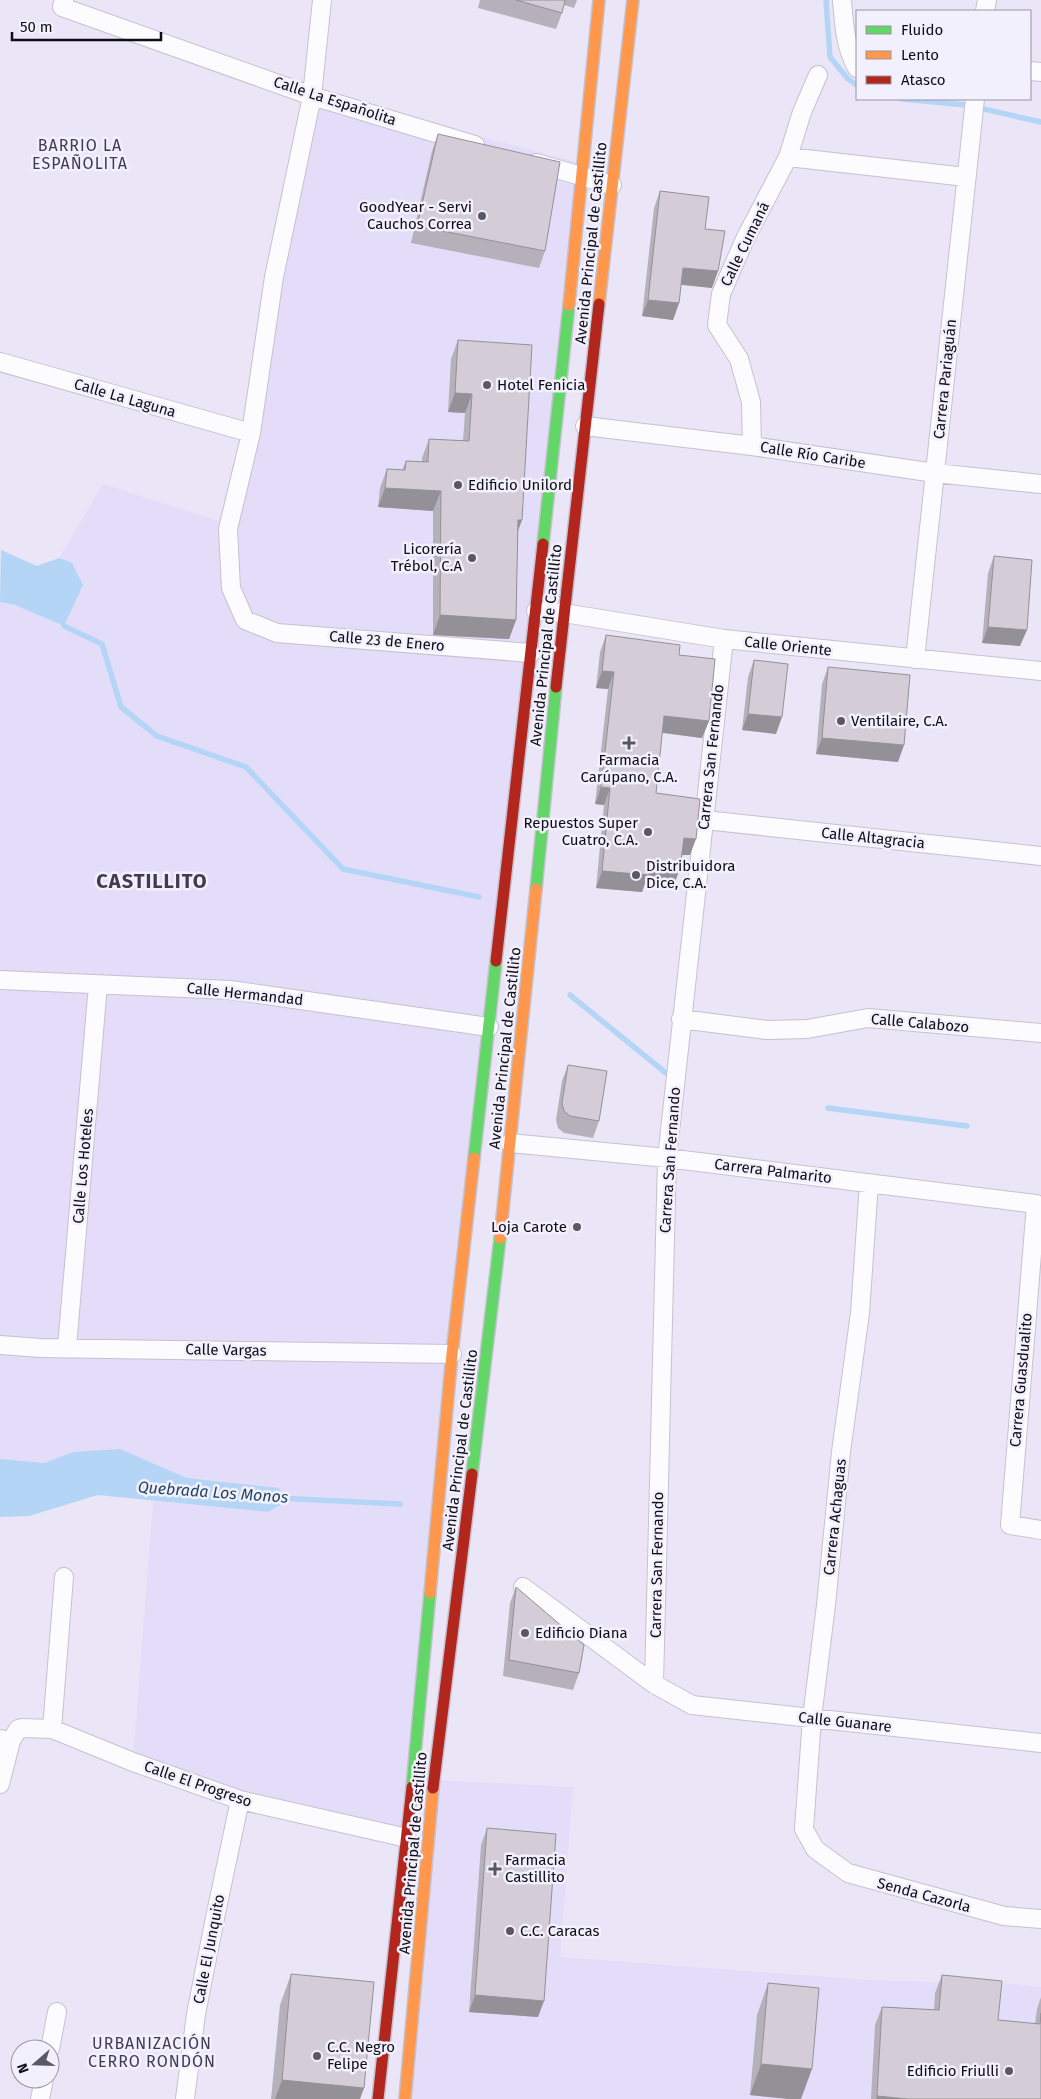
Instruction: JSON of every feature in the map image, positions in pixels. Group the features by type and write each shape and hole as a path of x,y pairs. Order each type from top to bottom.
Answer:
{"main road":[{"name":"Avenida Principal de Castillito","path":"378,2099 407,1838 452,1354 565,347 599,0"},
{"name":"Avenida Principal de Castillito","path":"405,2099 434,1780 490,1332 564,613 633,0"}],"street":[{"path":"251,433 274,277 312,96 322,0"},
{"path":"842,0 844,28 850,56 856,66"},
{"name":"Calle La Españolita","path":"63,3 312,96 488,148"},
{"name":"Calle Cumaná","path":"752,446 751,402 739,359 717,325 721,294 745,239 788,157 802,112 818,74"},
{"name":"Carrera Pariaguán","path":"915,660 975,100"},
{"path":"516,157 612,185"},
{"path":"788,157 966,177"},
{"name":"Calle La Laguna","path":"0,362 251,433"},
{"name":"Calle Río Caribe","path":"585,426 752,446 935,473 1041,484"},
{"name":"Calle 23 de Enero","path":"251,433 228,529 231,588 245,620 277,632 531,652"},
{"name":"Calle Oriente","path":"536,611 564,613 724,639 915,660 1041,671"},
{"name":"Carrera San Fernando","path":"654,1684 667,1158 724,639"},
{"name":"Calle Altagracia","path":"705,820 1041,856"},
{"name":"Calle Hermandad","path":"0,980 230,990 489,1026"},
{"name":"Calle Los Hoteles","path":"67,1347 98,985"},
{"name":"Calle Calabozo","path":"681,1019 767,1030 807,1029 868,1018 1041,1033"},
{"name":"Carrera Palmarito","path":"510,1143 667,1158 1036,1204"},
{"name":"Carrera Achaguas","path":"815,1849 804,1829 812,1718 826,1605 841,1452 860,1313 869,1183"},
{"name":"Carrera Guasdualito","path":"1036,1204 1010,1525 1041,1530"},
{"name":"Calle Vargas","path":"0,1344 40,1348 452,1354"},
{"path":"52,1729 64,1577"},
{"name":"Calle Guanare","path":"523,1587 654,1684 692,1706 1041,1743"},
{"name":"Calle El Progreso","path":"6,1740 22,1728 52,1729 133,1762 240,1800 407,1838"},
{"path":"0,1784 6,1740"},
{"name":"Calle El Junquito","path":"185,2099 196,2014 240,1800"},
{"name":"Senda Cazorla","path":"815,1849 848,1873 1004,1916 1041,1919"},
{"path":"52,2039 57,2012"}],"shaded area":[{"path":"307,91 584,164 407,1835 319,1816 133,1760 153,1501 268,1512 279,1488 187,1478 120,1449 73,1452 45,1463 0,1459 0,602 15,605 64,626 72,563 59,558 103,484 228,524 247,454 259,309"},
{"path":"434,1780 573,1787 560,1957 868,1980 1014,1984 1041,1987 1041,2099 405,2099"}],"water":[{"path":"1,550 37,566 59,558 72,563 83,585 64,626 15,605 0,602"},
{"path":"120,1449 187,1478 279,1488 285,1502 268,1512 98,1495 29,1516 0,1517 0,1459 45,1463 73,1452"}],"building":[{"path":"516,0 565,0 562,13"},
{"name":"GoodYear - Servi Cauchos Correa","path":"438,134 560,162 545,251 417,226"},
{"path":"660,191 709,197 705,229 725,231 718,271 683,268 679,303 648,300"},
{"path":"458,340 532,345 522,520 518,520 516,620 440,615 441,491 385,488 387,469 405,470 406,461 428,462 429,439 469,441 472,394 455,393"},
{"path":"994,556 1032,560 1027,630 988,627"},
{"path":"606,635 680,645 679,655 715,659 709,721 664,716 656,793 700,799 696,839 684,838 680,868 649,866 648,875 602,871 610,788 601,787 614,672 602,671"},
{"path":"754,660 788,664 782,717 748,714"},
{"path":"828,667 910,675 904,745 822,738"},
{"path":"568,1065 607,1071 599,1121 570,1116 564,1111 562,1103"},
{"path":"516,1587 584,1645 579,1673 509,1660"},
{"name":"C.C. Caracas","path":"487,1828 556,1834 544,2001 475,1995"},
{"name":"C.C. Negro Felipe","path":"291,1974 374,1982 364,2088 282,2080"},
{"path":"942,1975 1002,1981 998,2020 1040,2024 1041,2013 1041,2099 908,2099 877,2096 882,2007 939,2010"},
{"path":"768,1983 819,1988 812,2069 761,2064"}],"waterway":[{"path":"826,0 830,57 848,79 856,84"},
{"path":"913,100 966,105 1041,122"},
{"path":"64,626 102,644 121,707 157,736 246,767 343,869 479,897"},
{"path":"570,995 666,1073"},
{"path":"828,1108 967,1126"},
{"name":"Quebrada Los Monos","path":"277,1498 400,1504"}],"traffic: fast":[{"path":"543,544 569,305"},
{"path":"536,889 556,687"},
{"path":"474,1158 496,961"},
{"path":"472,1474 500,1238"},
{"path":"412,1787 430,1593"}],"traffic: slow":[{"path":"569,305 599,0"},
{"path":"599,304 633,0"},
{"path":"500,1238 536,889"},
{"path":"430,1593 452,1354 474,1158"},
{"path":"405,2099 433,1788"}],"traffic: jam":[{"path":"556,687 599,304"},
{"path":"496,961 543,544"},
{"path":"433,1788 472,1474"},
{"path":"378,2099 412,1787"}],"place":[{"name":"GoodYear - Servi Cauchos Correa","path":"482,216"},
{"name":"Hotel Fenicia","path":"487,385"},
{"name":"Edificio Unilord","path":"458,485"},
{"name":"Licorería Trébol, C.A","path":"472,558"},
{"name":"Ventilaire, C.A.","path":"841,721"},
{"name":"Farmacia Carúpano, C.A.","path":"629,743"},
{"name":"Repuestos Super Cuatro, C.A.","path":"648,832"},
{"name":"Distribuidora Dice, C.A.","path":"636,875"},
{"name":"Loja Carote","path":"577,1227"},
{"name":"Edificio Diana","path":"525,1633"},
{"name":"Farmacia Castillito","path":"495,1869"},
{"name":"C.C. Caracas","path":"510,1931"},
{"name":"C.C. Negro Felipe","path":"317,2056"},
{"name":"Edificio Friulli","path":"1009,2071"}],"district":[{"name":"BARRIO LA ESPAÑOLITA","path":"80,154"},
{"name":"CASTILLITO","path":"152,881"},
{"name":"URBANIZACIÓN CERRO RONDÓN","path":"152,2052"}]}
